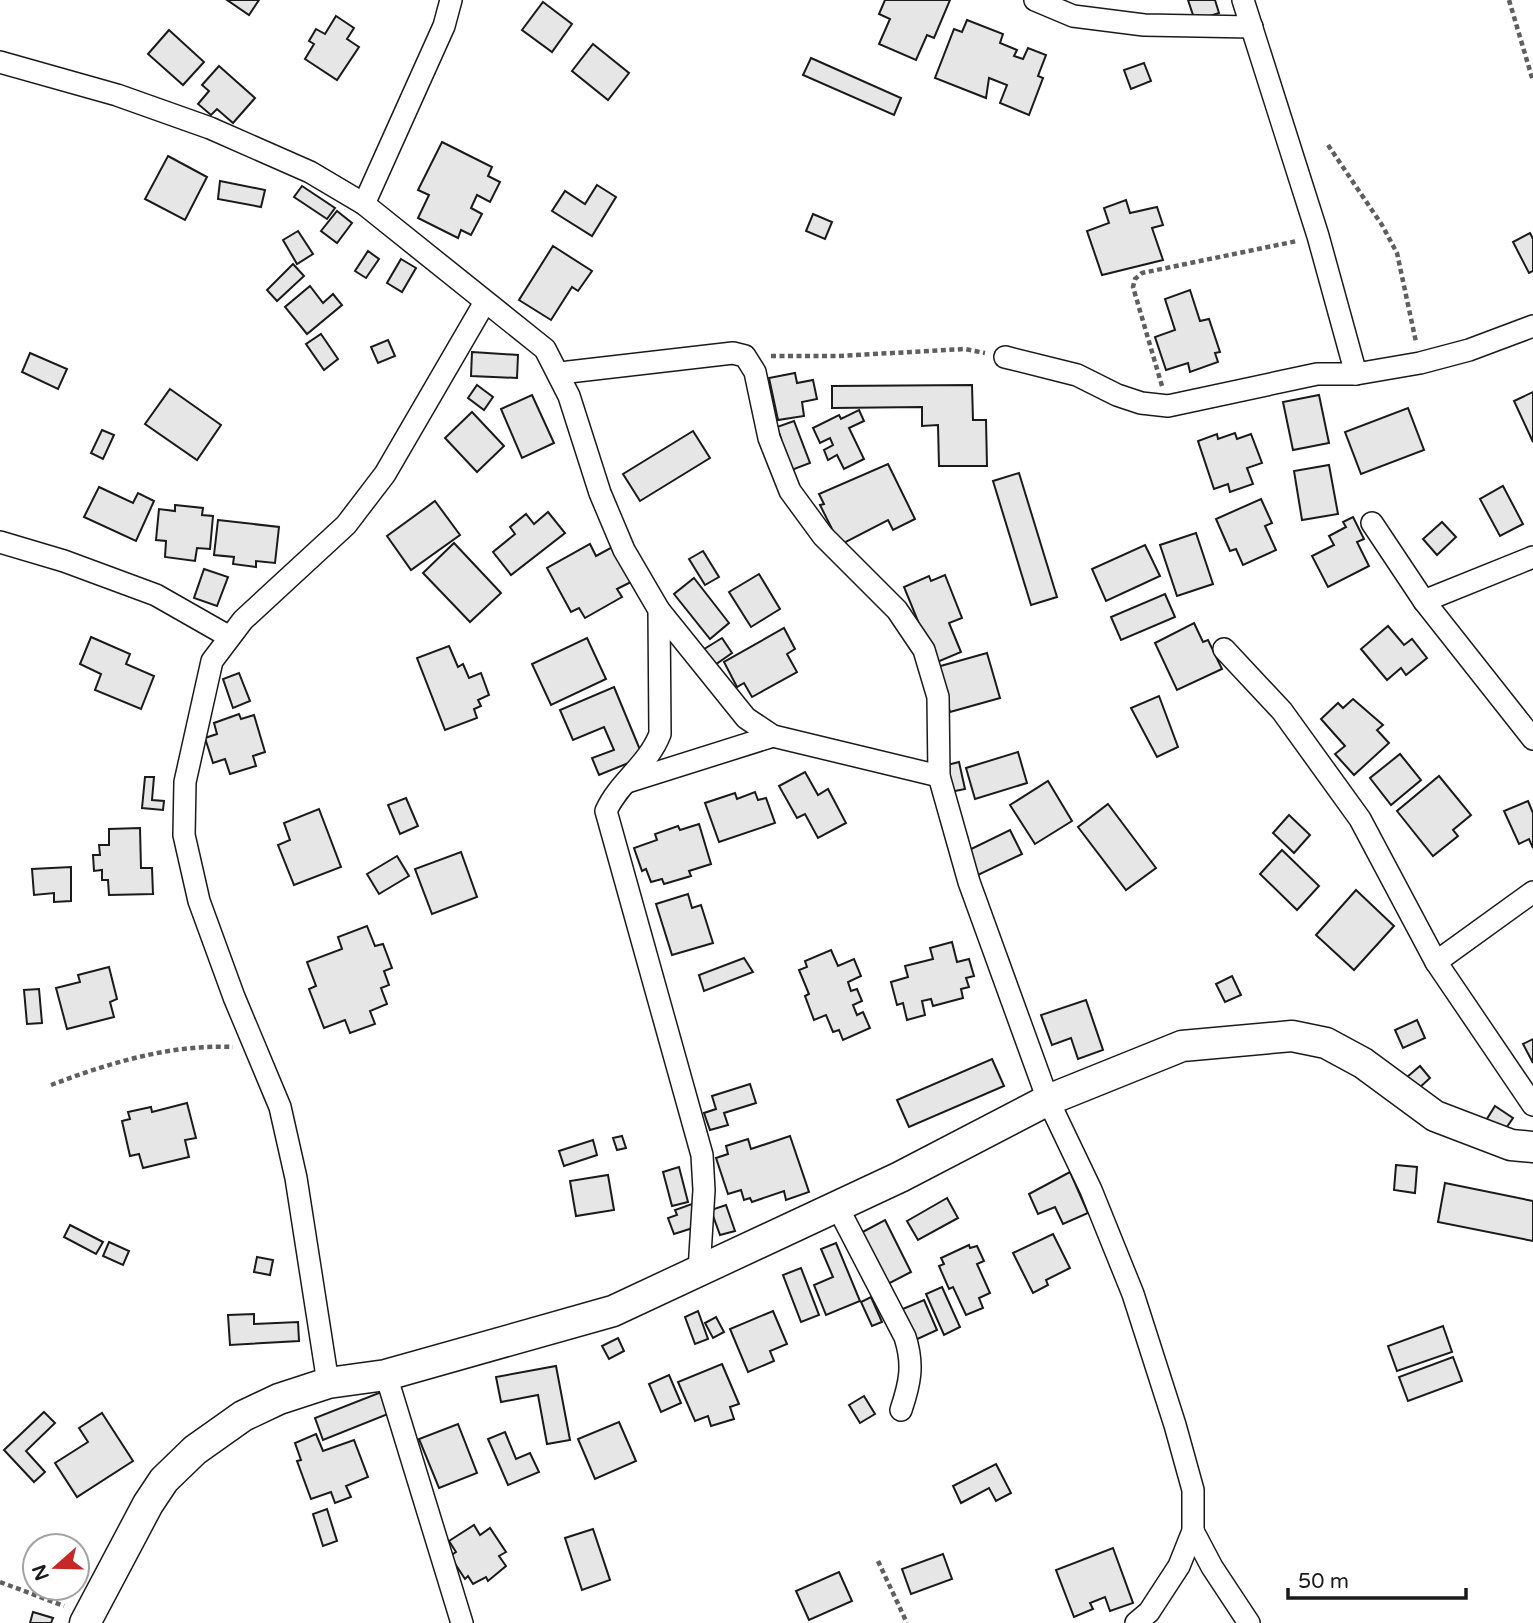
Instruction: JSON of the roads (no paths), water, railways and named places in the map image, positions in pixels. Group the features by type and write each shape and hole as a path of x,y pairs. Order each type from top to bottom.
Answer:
{"street":[{"path":"364,204 444,26 451,0"},
{"path":"1035,0 1073,16 1120,22 1252,27"},
{"path":"1243,0 1318,236 1356,374"},
{"path":"0,62 117,95 210,128 310,172 364,204 545,349 560,373 600,493 624,550 659,611 746,718 773,736 939,776"},
{"path":"328,1383 296,1178 280,1107 199,901 184,835 185,782 212,661 228,636 346,526 385,474 485,302"},
{"path":"1005,356 1077,375 1117,395 1141,403 1168,406 1317,374 1356,374 1420,363 1469,350 1533,326"},
{"path":"560,373 733,353 745,356 755,372 769,438 790,491 823,536 897,610 923,650 938,697 939,776 989,941 1048,1100 1091,1190 1133,1294 1193,1490 1193,1531 1179,1566 1143,1619"},
{"path":"1372,523 1424,601 1533,739"},
{"path":"0,542 64,561 156,595 228,636"},
{"path":"1424,601 1533,557"},
{"path":"659,611 660,734 653,753 612,797 606,811 702,1156 704,1190 699,1271"},
{"path":"1224,649 1282,711 1360,819 1436,962 1533,1105"},
{"path":"627,782 773,736"},
{"path":"1436,962 1533,892"},
{"path":"86,1619 148,1504 164,1480 195,1450 243,1416 279,1399 328,1383 386,1375 613,1311 900,1177 1048,1100 1182,1046 1292,1035 1326,1043 1363,1063 1435,1116 1511,1144 1533,1147"},
{"path":"837,1206 905,1337 912,1358 911,1378 901,1410"},
{"path":"386,1375 462,1623"},
{"path":"1193,1531 1212,1567 1249,1623"}]}
